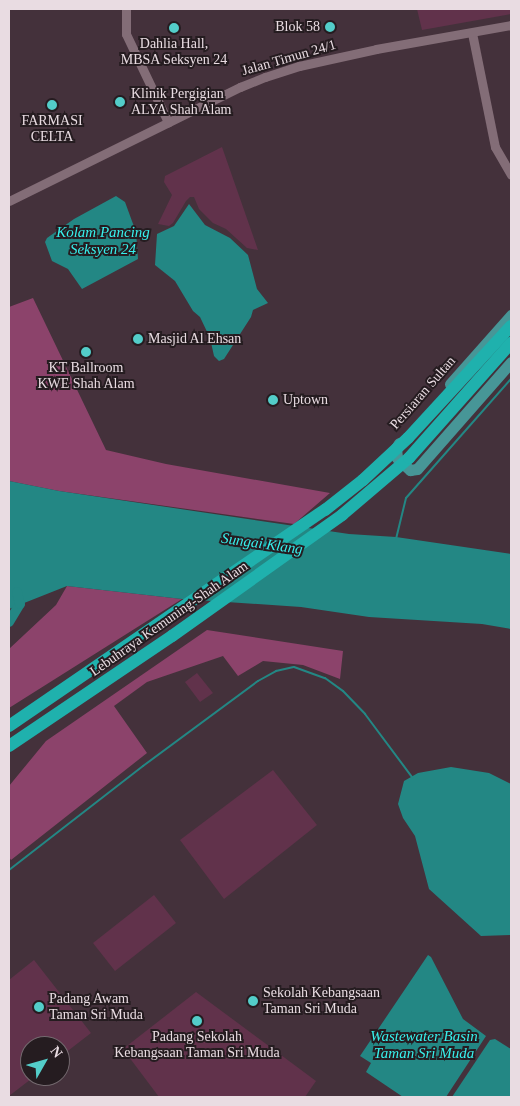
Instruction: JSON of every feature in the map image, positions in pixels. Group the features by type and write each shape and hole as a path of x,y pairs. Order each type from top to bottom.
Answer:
{"highway":[{"name":"Lebuhraya Kemuning-Shah Alam","path":"9,726 325,510 364,480 408,438 511,326"},
{"name":"Lebuhraya Kemuning-Shah Alam","path":"9,746 172,636 342,515 409,458 511,343"},
{"path":"487,372 511,350"}],"main road":[{"name":"Persiaran Sultan","path":"511,315 396,448 396,458 403,466 410,470 417,469 511,362"}],"street":[{"path":"126,9 126,34 168,122"},
{"name":"Jalan Timun 24/1","path":"9,201 240,87 299,66 376,49 511,25"},
{"path":"472,33 495,147 511,175"}],"shaded area":[{"path":"417,9 511,9 511,14 422,30"},
{"path":"222,147 258,250 247,248 226,229 213,223 199,209 194,197 190,197 186,201 173,223 169,226 158,224 172,195 164,182 165,176"},
{"path":"33,298 106,450 166,464 330,493 294,524 59,491 9,481 9,307"},
{"path":"67,586 182,599 9,708 9,649 56,605"},
{"path":"207,630 343,651 340,679 303,665 263,661 238,676 223,656 147,682 114,706 147,753 11,860 9,857 9,786 46,741"},
{"path":"197,673 213,693 200,702 185,682"},
{"path":"273,770 317,825 224,899 180,840"},
{"path":"154,895 176,923 115,971 93,943"},
{"name":"Padang Awam Taman Sri Muda","path":"34,960 91,1033 70,1049 70,1036 20,1036 20,1086 22,1086 9,1096 9,980"},
{"name":"Padang Sekolah Kebangsaan Taman Sri Muda","path":"196,992 316,1081 305,1097 159,1097 123,1049"}],"water":[{"name":"Kolam Pancing Seksyen 24","path":"116,196 125,202 136,232 138,259 82,289 68,269 52,261 45,242 47,238 74,219"},
{"path":"189,204 205,225 230,238 248,255 257,289 268,303 253,310 251,317 224,359 219,361 214,356 210,338 200,317 193,311 175,281 155,265 157,234 174,226"},
{"name":"Sungai Klang","path":"9,481 59,491 349,534 396,537 511,554 511,629 482,624 369,617 301,607 182,599 67,586 9,609"},
{"path":"451,767 489,773 511,784 511,935 481,936 429,889 415,836 403,818 398,804 404,781 418,773"},
{"name":"Wastewater Basin Taman Sri Muda","path":"428,955 431,957 463,1019 486,1036 446,1097 403,1097 366,1072 371,1063 360,1056"},
{"name":"Wastewater Basin Taman Sri Muda","path":"495,1039 511,1049 511,1097 452,1097 490,1040"}],"waterway":[{"path":"396,539 406,498 511,379"},
{"path":"9,622 20,604 17,592"},
{"path":"9,870 143,766 258,681 276,671 294,667 325,678 343,691 365,714 412,777"}],"place":[{"name":"Blok 58","path":"330,27"},
{"name":"Dahlia Hall, MBSA Seksyen 24","path":"174,28"},
{"name":"Klinik Pergigian ALYA Shah Alam","path":"120,102"},
{"name":"FARMASI CELTA","path":"52,105"},
{"name":"Masjid Al Ehsan","path":"138,339"},
{"name":"KT Ballroom KWE Shah Alam","path":"86,352"},
{"name":"Uptown","path":"273,400"},
{"name":"Sekolah Kebangsaan Taman Sri Muda","path":"253,1001"},
{"name":"Padang Awam Taman Sri Muda","path":"39,1007"},
{"name":"Padang Sekolah Kebangsaan Taman Sri Muda","path":"197,1021"}]}
